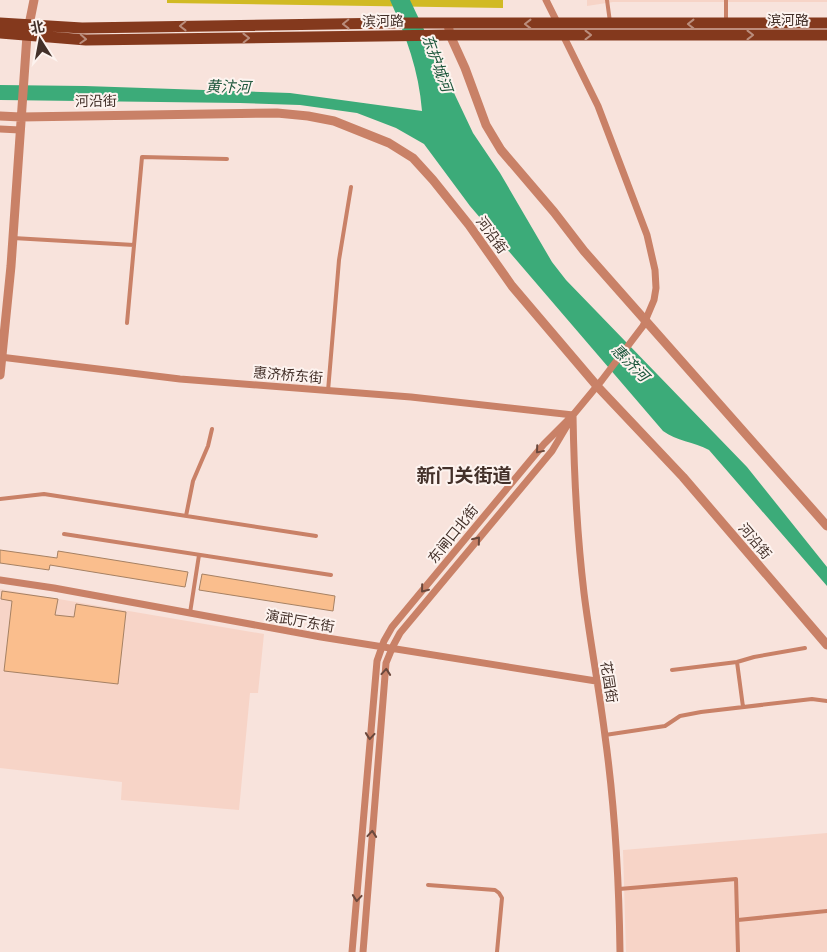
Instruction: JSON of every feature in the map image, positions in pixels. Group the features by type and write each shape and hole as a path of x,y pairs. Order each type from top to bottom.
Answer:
{"main road":[{"name":"滨河路","path":"0,23 86,40 434,35 449,29 558,24 827,23"},
{"name":"滨河路","path":"0,33 82,28 394,23 431,24 449,29 563,35 827,35"}],"street":[{"path":"0,375 13,238 28,30 34,0"},
{"path":"546,0 558,24"},
{"path":"449,29 486,125 501,150 554,212 584,251 827,526"},
{"path":"563,35 598,106 647,235 656,279 654,300 645,321 600,383 573,415"},
{"name":"河沿街","path":"0,116 21,113 277,113 334,120 389,143 412,158 433,180 469,225 512,286 683,477 827,645"},
{"path":"0,129 20,130"},
{"name":"惠济桥东街","path":"1,357 180,379 411,397 573,415"},
{"name":"东闸口北街","path":"352,952 376,662 382,647 392,627 544,444 573,415"},
{"name":"东闸口北街","path":"362,952 386,663 400,633 552,451 573,415"},
{"name":"花园街","path":"573,415 580,553 596,681 605,735 617,853 620,952"},
{"name":"演武厅东街","path":"0,580 392,649 596,681"}],"lane":[{"path":"607,0 611,24"},
{"path":"726,0 726,24"},
{"path":"127,323 142,157 227,159"},
{"path":"328,391 340,260 351,187"},
{"path":"13,238 134,245"},
{"path":"186,516 193,481 208,446 212,429"},
{"path":"0,499 44,494 316,536"},
{"path":"64,534 330,575"},
{"path":"190,613 199,555"},
{"path":"672,670 737,662 805,648"},
{"path":"737,662 742,707"},
{"path":"605,735 665,726 686,714 812,699 827,701"},
{"path":"619,889 736,878 738,952"},
{"path":"428,885 495,890 499,893 502,898 498,952"},
{"path":"738,920 827,912"}],"shaded area":[{"path":"167,0 503,0 503,8 167,3"},
{"path":"587,0 827,0 827,2 613,2 587,6"},
{"path":"0,589 264,634 258,693 250,693 239,810 121,800 122,782 0,768"},
{"path":"827,833 827,952 626,952 623,850"}],"water":[{"path":"390,0 410,0 473,133 500,173 552,262 566,280 747,467 827,567 827,586 709,450 663,431 470,206 424,144 396,128 357,113 300,105 0,100 0,85 85,86 290,93 422,111 418,82 411,54"}],"building":[{"path":"0,550 57,558 58,551 188,572 185,587 50,565 49,570 0,563"},
{"path":"202,574 335,596 333,611 199,590"},
{"path":"2,591 58,599 55,615 74,617 76,604 126,612 118,684 4,671 12,601 1,599"}],"district":[{"name":"新门关街道","path":"464,475"}],"water label":[{"name":"东护城河","path":"437,63"},
{"name":"黄汴河","path":"228,87"},
{"name":"惠济河","path":"630,363"}]}
